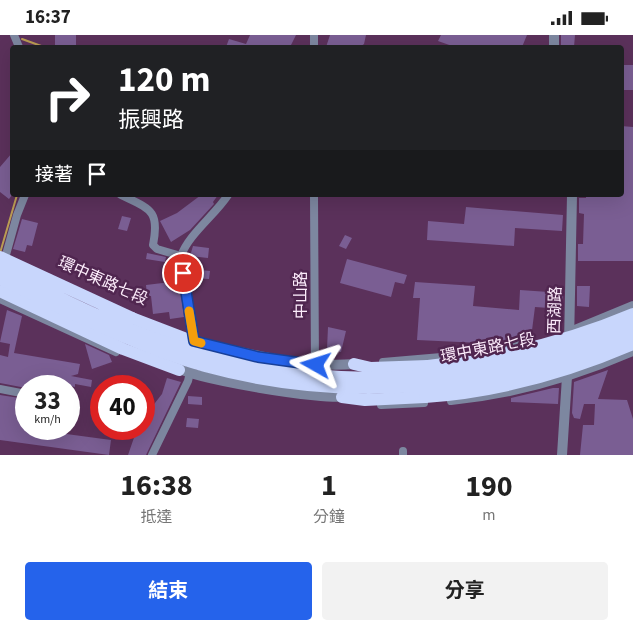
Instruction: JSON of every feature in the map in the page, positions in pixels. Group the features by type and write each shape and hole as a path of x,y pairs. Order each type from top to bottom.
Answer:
{"highway":[{"path":"1,265 132,319 193,341"},
{"path":"1,265 125,327 162,341 244,365 340,378 410,378 461,373 549,353 633,323"},
{"path":"1,265 158,350 239,374 317,386 408,388 462,383 552,362 599,348 633,335"},
{"path":"0,291 123,349 184,371"},
{"path":"354,364 370,368 428,366 506,355 598,328 633,314"},
{"path":"342,397 365,400 425,397 480,391 565,371 633,344"}],"street":[{"path":"1,265 24,197"},
{"path":"125,197 140,204 157,222 153,245 156,249 181,256"},
{"path":"152,455 184,371 193,341 181,256 184,246 219,209 227,197"},
{"name":"中山路","path":"314,197 315,395"},
{"name":"西湖路","path":"562,455 568,376 572,197"},
{"name":"環中東路七段","path":"1,265 134,328 183,344 193,341 258,357 316,365 453,356 526,343 569,331 633,305"},
{"name":"環中東路七段","path":"0,283 155,353 184,371"},
{"name":"環中東路七段","path":"0,299 96,344 160,368 184,371 245,385 342,397 369,405 397,405 490,395 568,376 633,352"},
{"name":"環中東路七段","path":"316,365 337,375 391,376 461,371 569,345 633,323"},
{"name":"環中東路七段","path":"342,397 367,392 402,393 443,389 514,375 568,360 633,335"},
{"path":"0,389 15,392"}],"building":[{"path":"55,35 76,35 76,45 55,45"},
{"path":"250,35 296,35 291,45 227,45 229,39 246,44"},
{"path":"330,35 366,35 363,45 327,45"},
{"path":"441,35 527,35 523,45 449,45 438,41"},
{"path":"561,35 575,35 574,45 561,45"},
{"path":"624,65 633,65 633,90 624,90"},
{"path":"624,126 633,127 633,261 578,261 578,244 583,244 584,214 579,213 579,198 624,197"},
{"path":"10,155 9,199 0,192 0,167"},
{"path":"198,197 217,197 213,202 214,204 190,230 171,242 160,221 177,213"},
{"path":"466,207 563,215 562,231 515,228 514,246 427,240 428,221 464,224"},
{"path":"122,216 131,218 127,231 118,229"},
{"path":"22,219 38,223 32,246 27,245 25,252 13,249"},
{"path":"345,235 352,238 346,249 339,246"},
{"path":"193,246 209,248 208,258 190,256"},
{"path":"147,253 166,257 165,262 146,259"},
{"path":"347,259 407,275 404,284 395,282 391,297 340,283"},
{"path":"190,269 210,271 209,279 190,278"},
{"path":"179,281 184,317 170,319 169,312 153,314 151,296 147,296 146,285"},
{"path":"415,282 475,286 473,306 519,310 520,290 563,293 563,309 535,307 531,338 481,343 417,340 420,298 413,298"},
{"path":"577,286 590,286 589,307 577,306"},
{"path":"7,310 22,316 14,353 80,364 78,374 15,375 15,386 0,383 0,355 8,357 10,344 0,342"},
{"path":"328,327 346,331 341,352 327,349"},
{"path":"85,344 109,355 112,362 92,369"},
{"path":"608,370 598,399 627,400 633,419 633,455 580,455 583,425 594,425 595,404 584,404 580,419 574,418 572,413 574,382"},
{"path":"80,378 90,380 90,387 80,385"},
{"path":"167,378 181,382 155,436 155,403 162,394"},
{"path":"559,388 558,404 511,402 511,398"},
{"path":"0,395 15,397 15,440 80,440 80,436 90,437 90,440 111,440 109,455 0,440"},
{"path":"188,396 202,397 202,405 188,404"},
{"path":"187,418 199,419 198,428 186,427"},
{"path":"133,440 153,440 146,455 128,455"}],"waterway":[{"path":"22,39 38,45"},
{"path":"0,253 16,197"}],"slow traffic":[{"path":"189,311 194,341 201,343"}],"route":[{"path":"183,273 194,341 258,357 316,365"}]}
